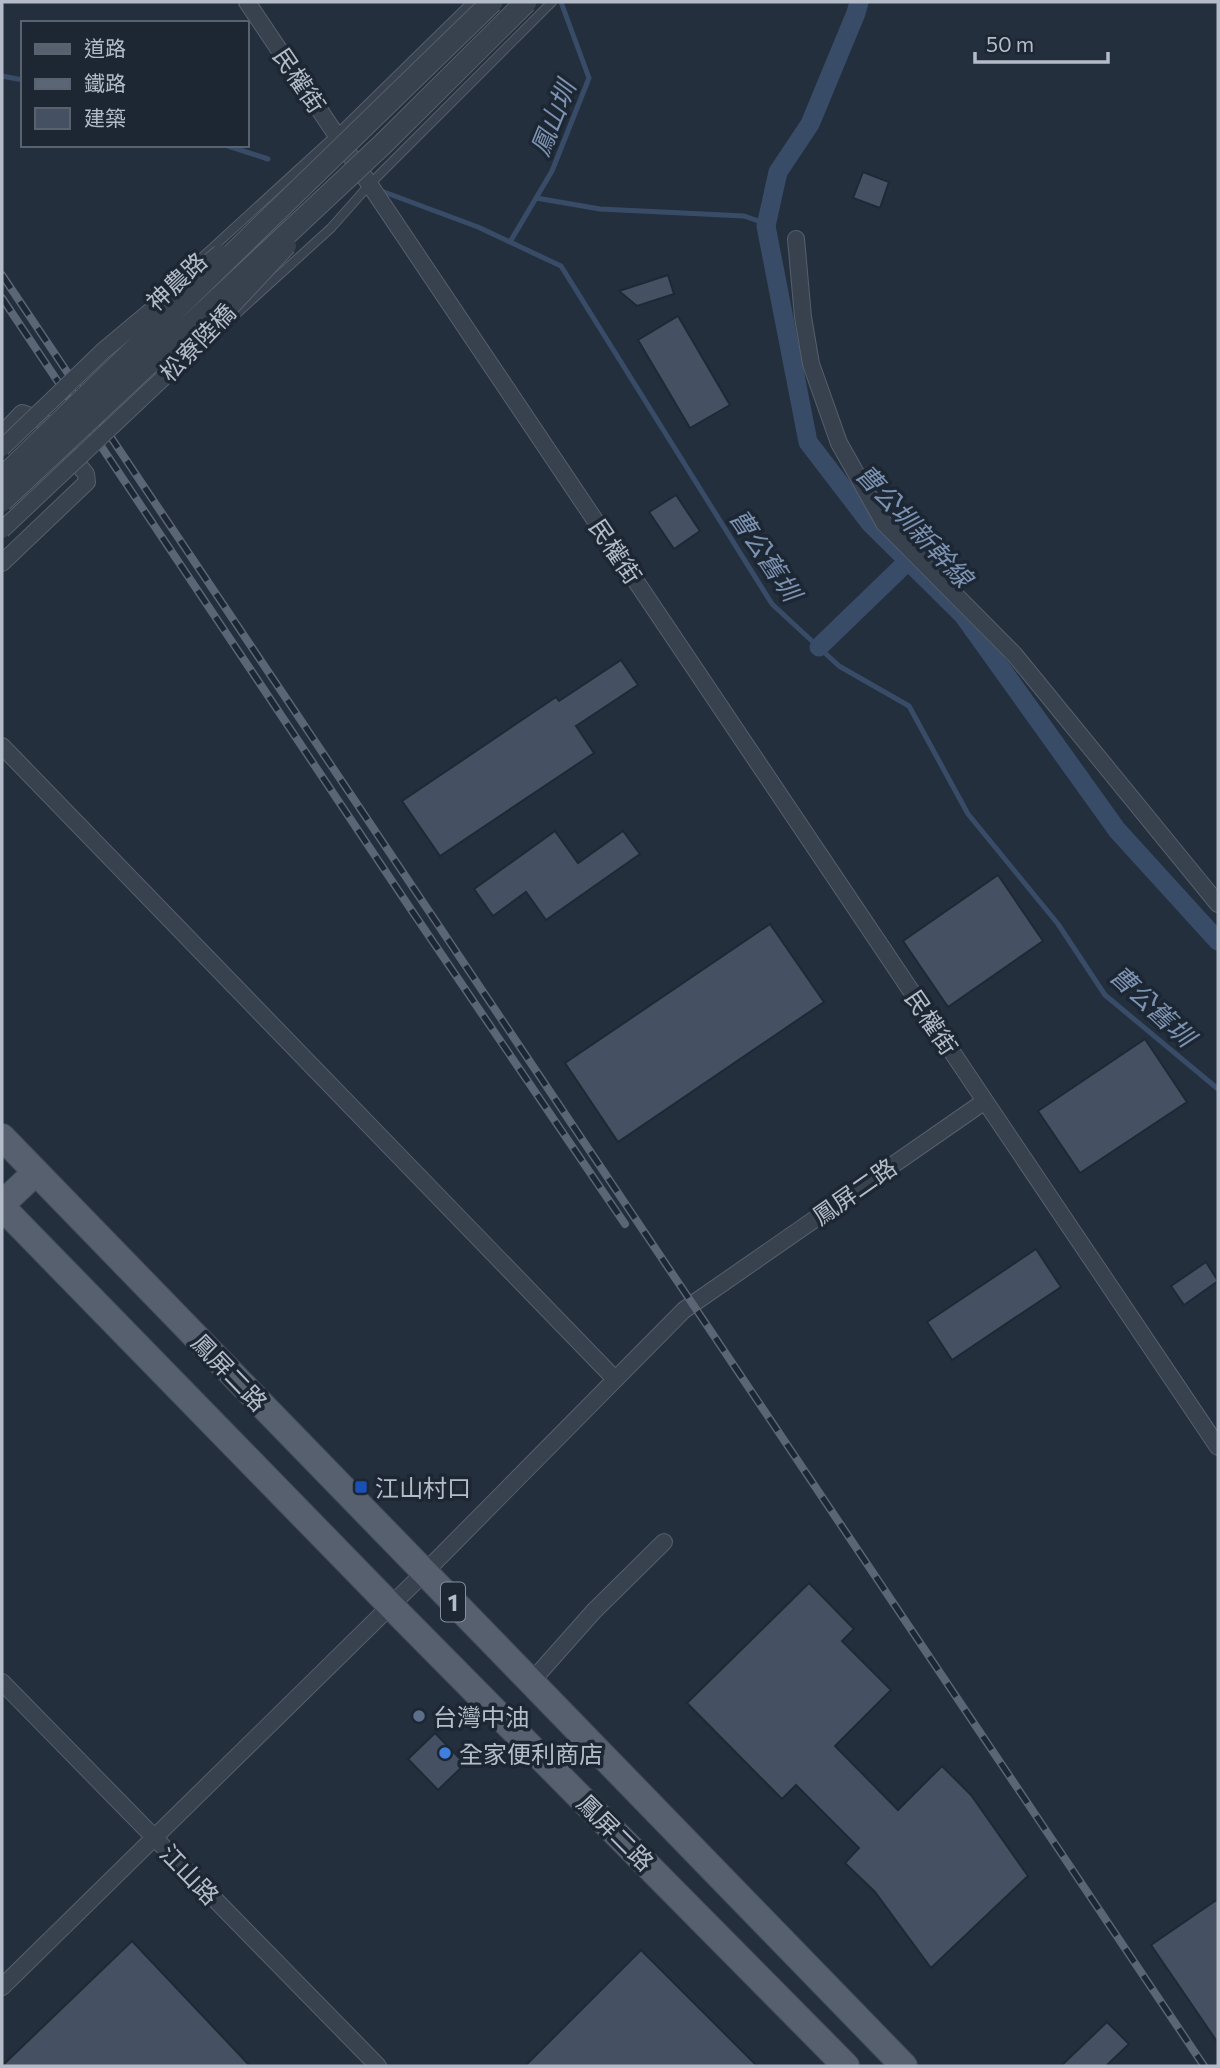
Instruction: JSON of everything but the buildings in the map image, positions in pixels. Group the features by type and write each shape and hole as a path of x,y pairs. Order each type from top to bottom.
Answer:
{"main road":[{"name":"鳳屏二路","path":"2,1137 904,2066"},
{"name":"鳳屏二路","path":"36,1172 2,1206 390,1605 846,2066"},
{"path":"782,1999 812,1970"}],"street":[{"name":"民權街","path":"247,2 985,1101"},
{"name":"松寮陸橋","path":"2,478 492,2"},
{"name":"松寮陸橋","path":"2,501 383,144 526,2"},
{"name":"松寮陸橋","path":"2,448 103,351 172,295 367,125"},
{"name":"松寮陸橋","path":"2,530 179,363 383,144"},
{"path":"796,239 811,363 839,443 884,523 1014,654 1218,904"},
{"path":"2,434 22,413 42,420 86,474 87,482 2,563"},
{"path":"2,746 614,1378"},
{"name":"鳳屏二路","path":"390,1605 425,1573 614,1378 691,1304 985,1101"},
{"path":"985,1101 1218,1447"},
{"path":"531,1682 594,1611 664,1542"},
{"path":"2,1987 390,1605"},
{"name":"江山路","path":"2,1682 377,2066"}],"lane":[{"name":"神農路","path":"472,2 337,135 139,316 134,333 143,354 155,369 175,371 331,228 370,184 552,2"}],"waterway":[{"name":"鳳山圳","path":"510,242 552,171 589,78 561,2"},
{"name":"曹公圳新幹線","path":"859,2 810,124 778,172 766,226 808,442 870,523 963,615 1117,830 1218,941"},
{"name":"曹公舊圳","path":"2,76 21,80"},
{"name":"曹公舊圳","path":"231,147 268,159"},
{"name":"曹公舊圳","path":"384,192 478,227 561,266 772,604 839,666 909,706 968,814 1058,924 1105,995 1218,1089"},
{"path":"536,198 600,209 744,216 767,224"},
{"path":"819,647 908,561"}],"railway":[{"path":"2,275 1204,2066"},
{"path":"2,298 625,1224"}],"place":[{"name":"江山村口","path":"361,1487"},
{"name":"台灣中油","path":"419,1716"},
{"name":"全家便利商店","path":"445,1753"}]}
